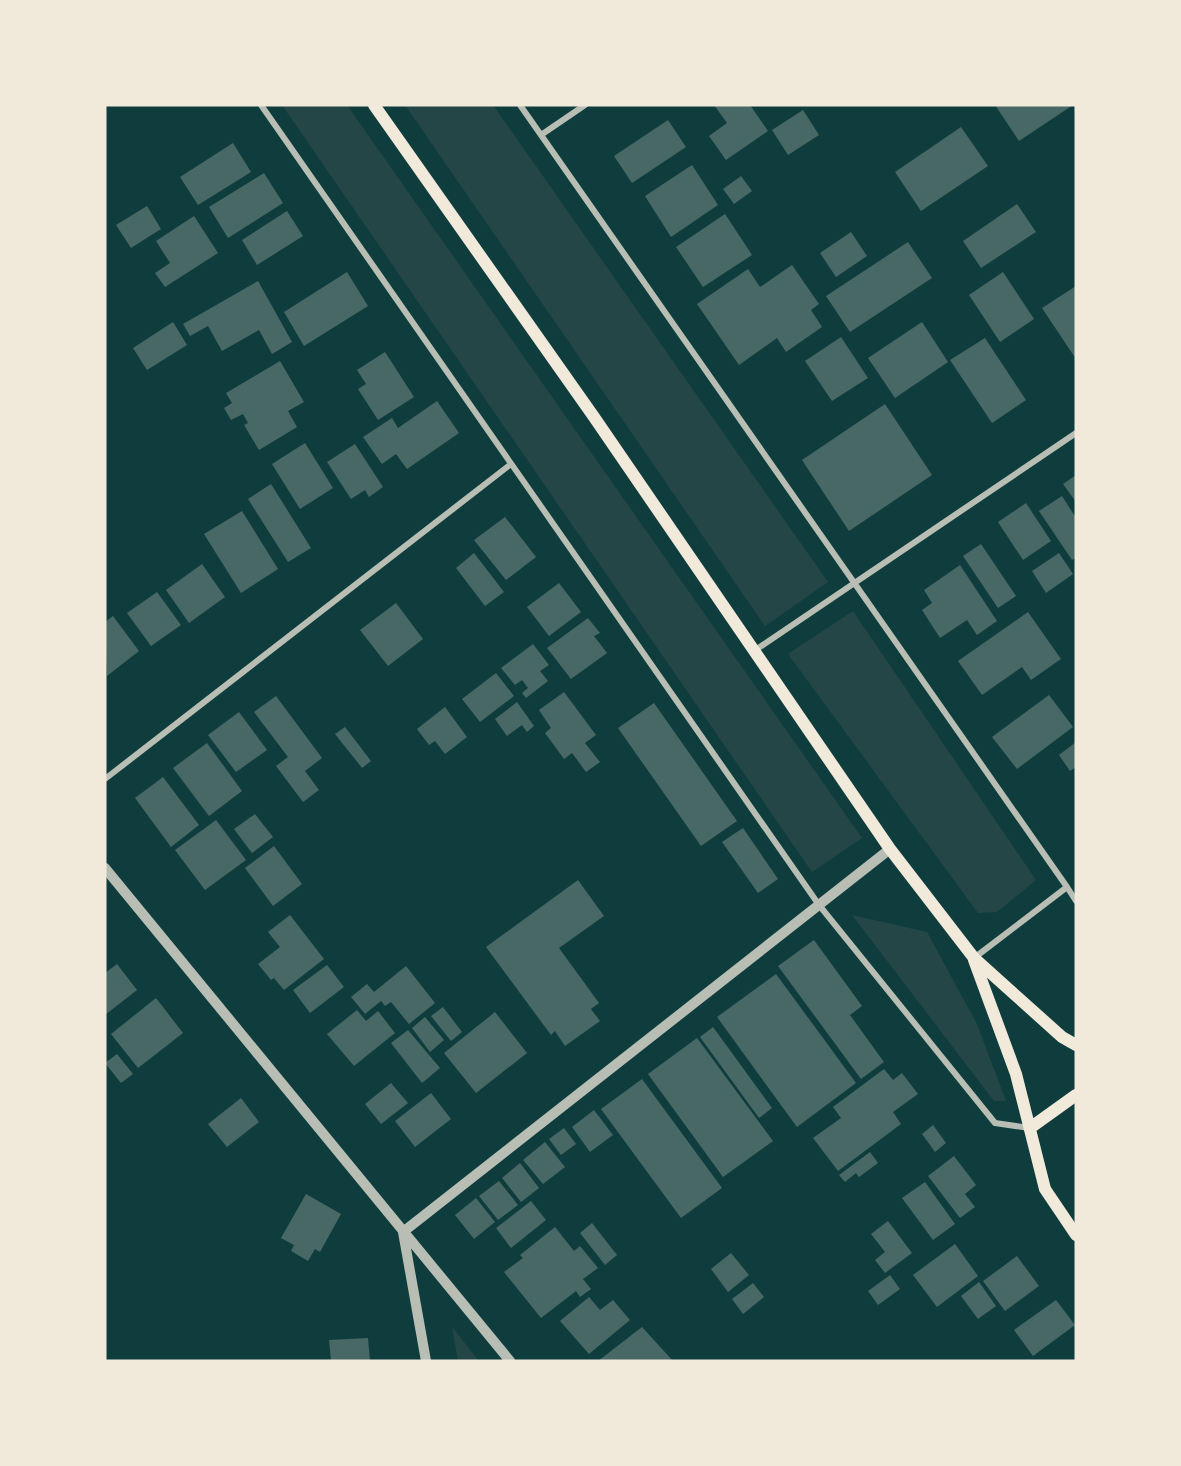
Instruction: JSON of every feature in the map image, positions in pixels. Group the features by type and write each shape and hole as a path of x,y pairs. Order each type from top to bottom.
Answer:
{"main road":[{"path":"374,105 587,407 890,849 974,958 1062,1037 1076,1045"},
{"path":"974,958 1016,1074 1045,1190 1076,1235"},
{"path":"1030,1128 1076,1095"}],"street":[{"path":"261,105 819,905 995,1123 1030,1128"},
{"path":"520,105 1076,901"},
{"path":"541,135 585,105"},
{"path":"754,651 1076,433"},
{"path":"105,779 511,464"},
{"path":"403,1232 890,849"},
{"path":"105,868 510,1361"},
{"path":"974,958 1067,887"},
{"path":"403,1232 426,1361"}],"shaded area":[{"path":"282,105 347,105 862,838 812,872"},
{"path":"405,105 493,105 828,582 765,626"},
{"path":"853,611 1036,880 997,912 978,913 788,654"},
{"path":"852,915 927,932 977,1024 1006,1101 994,1101"},
{"path":"452,1327 479,1361 458,1361"}],"building":[{"path":"714,105 750,105 768,131 726,160 709,136 727,123"},
{"path":"995,105 1073,105 1019,141"},
{"path":"803,110 819,135 788,155 772,130"},
{"path":"668,120 686,147 632,183 614,156"},
{"path":"961,127 988,166 921,211 895,172"},
{"path":"233,143 251,172 198,205 180,177"},
{"path":"692,165 718,205 671,237 645,196"},
{"path":"264,173 283,203 228,238 209,207"},
{"path":"741,176 752,191 734,204 723,189"},
{"path":"1017,204 1036,232 981,268 963,241"},
{"path":"147,206 161,229 131,248 116,225"},
{"path":"287,211 303,236 257,265 242,240"},
{"path":"725,214 752,255 703,287 676,247"},
{"path":"194,216 218,253 165,287 155,273 170,263 156,241"},
{"path":"851,232 867,256 836,277 820,253"},
{"path":"908,242 932,278 850,332 826,296"},
{"path":"792,265 819,304 811,310 822,327 786,352 777,338 739,365 697,304 748,269 760,287"},
{"path":"347,272 368,306 304,346 284,312"},
{"path":"1003,272 1034,319 1000,342 969,295"},
{"path":"258,281 292,342 272,354 259,330 222,351 208,326 190,336 183,324"},
{"path":"1076,286 1076,359 1042,308"},
{"path":"173,322 187,345 147,370 133,348"},
{"path":"922,322 948,362 895,398 868,358"},
{"path":"841,337 868,378 832,401 805,361"},
{"path":"985,338 1026,400 992,423 950,360"},
{"path":"385,352 414,397 378,420 358,389 366,384 357,370"},
{"path":"280,361 304,402 288,411 297,427 259,450 244,425 248,423 243,414 231,420 224,408 232,403 226,393"},
{"path":"437,401 459,433 407,469 396,454 382,464 363,437 392,418 398,428"},
{"path":"885,404 932,475 849,531 802,460"},
{"path":"305,443 333,488 300,509 272,464"},
{"path":"355,444 383,487 369,497 365,490 351,499 327,462"},
{"path":"1076,475 1076,502 1063,484"},
{"path":"271,484 311,548 288,562 248,499"},
{"path":"1062,496 1076,518 1076,558 1072,560 1039,511"},
{"path":"1026,503 1051,541 1023,560 998,522"},
{"path":"242,511 278,569 241,593 204,534"},
{"path":"505,517 536,557 506,580 474,540"},
{"path":"981,544 1016,596 998,608 963,556"},
{"path":"474,553 504,592 485,606 456,568"},
{"path":"1059,553 1073,574 1046,593 1032,571"},
{"path":"202,564 225,597 189,623 166,590"},
{"path":"960,565 997,621 977,635 967,620 940,638 922,610 932,603 924,590"},
{"path":"559,583 581,612 549,636 527,607"},
{"path":"157,592 181,625 151,646 127,613"},
{"path":"396,603 423,639 388,666 360,630"},
{"path":"1028,612 1061,659 1031,680 1022,667 982,695 958,661"},
{"path":"113,616 139,651 107,676 105,622"},
{"path":"588,618 600,633 594,636 607,653 571,679 547,648"},
{"path":"533,644 549,665 540,671 548,681 526,698 522,693 528,688 522,680 515,685 501,668"},
{"path":"496,673 514,696 480,722 462,699"},
{"path":"564,692 596,735 585,743 600,762 586,772 572,753 564,759 545,733 551,728 539,710"},
{"path":"1049,695 1073,727 1017,769 992,737"},
{"path":"276,696 322,758 305,771 319,790 303,802 276,766 288,757 254,712"},
{"path":"517,702 534,726 527,732 522,725 507,736 495,719"},
{"path":"654,703 737,821 701,846 618,728"},
{"path":"445,707 467,737 445,754 435,741 429,745 417,729"},
{"path":"239,712 267,750 236,772 208,735"},
{"path":"345,727 371,761 362,768 335,734"},
{"path":"1076,742 1076,767 1070,771 1059,755"},
{"path":"207,743 242,791 209,816 173,768"},
{"path":"163,777 199,825 171,847 135,798"},
{"path":"255,814 273,837 252,853 234,829"},
{"path":"216,820 246,860 205,890 175,850"},
{"path":"743,828 778,879 758,893 722,842"},
{"path":"274,846 302,884 273,906 245,868"},
{"path":"578,880 604,916 559,948 599,1003 591,1009 600,1021 565,1046 555,1031 551,1035 486,947"},
{"path":"290,915 324,959 284,990 274,978 271,980 258,964 280,947 268,932"},
{"path":"814,940 862,1006 850,1015 884,1062 861,1079 778,966"},
{"path":"117,964 137,990 105,1015 105,973"},
{"path":"327,965 344,987 310,1013 293,990"},
{"path":"406,966 435,1003 409,1024 391,1002 385,1006 381,1001 365,1014 351,997 367,984 374,992"},
{"path":"776,974 856,1083 797,1127 717,1017"},
{"path":"156,998 183,1033 138,1068 111,1034"},
{"path":"443,1007 462,1032 451,1041 431,1016"},
{"path":"357,1010 366,1021 378,1011 395,1033 354,1066 327,1034"},
{"path":"495,1012 527,1053 476,1093 444,1053"},
{"path":"425,1017 444,1040 430,1052 412,1028"},
{"path":"713,1027 772,1108 759,1118 700,1037"},
{"path":"408,1030 440,1068 422,1083 391,1043"},
{"path":"697,1038 773,1141 723,1177 648,1074"},
{"path":"117,1054 133,1074 121,1083 105,1063"},
{"path":"884,1069 893,1080 902,1073 918,1094 893,1112 901,1124 838,1171 813,1138 841,1118 833,1107"},
{"path":"642,1079 722,1188 681,1218 601,1109"},
{"path":"391,1083 408,1103 381,1124 365,1104"},
{"path":"431,1093 451,1119 415,1147 395,1121"},
{"path":"241,1098 259,1122 227,1147 208,1124"},
{"path":"594,1110 613,1135 590,1152 572,1127"},
{"path":"933,1125 946,1143 935,1152 922,1134"},
{"path":"564,1128 576,1144 561,1155 549,1139"},
{"path":"545,1142 565,1167 543,1184 523,1160"},
{"path":"870,1152 878,1163 859,1177 856,1173 845,1182 839,1175"},
{"path":"954,1156 976,1185 965,1194 975,1207 960,1218 928,1176"},
{"path":"520,1163 539,1188 521,1202 502,1178"},
{"path":"499,1181 518,1205 498,1220 479,1196"},
{"path":"925,1182 955,1224 933,1240 902,1198"},
{"path":"306,1194 341,1214 320,1252 315,1249 308,1261 291,1251 294,1245 281,1238"},
{"path":"476,1198 495,1222 474,1239 455,1215"},
{"path":"531,1201 546,1220 511,1248 496,1228"},
{"path":"888,1221 912,1253 885,1273 875,1260 885,1252 871,1234"},
{"path":"592,1223 617,1255 605,1265 580,1233"},
{"path":"555,1227 574,1251 580,1246 598,1268 583,1279 591,1289 580,1297 576,1291 541,1318 504,1272 523,1258 520,1255"},
{"path":"955,1244 978,1276 937,1307 913,1275"},
{"path":"731,1253 749,1275 728,1292 711,1269"},
{"path":"1017,1256 1039,1286 1005,1311 983,1281"},
{"path":"890,1275 900,1289 878,1305 868,1291"},
{"path":"979,1282 996,1306 978,1319 961,1296"},
{"path":"753,1283 764,1297 743,1314 732,1299"},
{"path":"589,1297 600,1310 613,1300 630,1320 589,1354 560,1321"},
{"path":"1056,1300 1075,1325 1033,1356 1014,1330"},
{"path":"642,1327 673,1361 598,1361"},
{"path":"368,1338 370,1361 331,1361 329,1340"}]}
